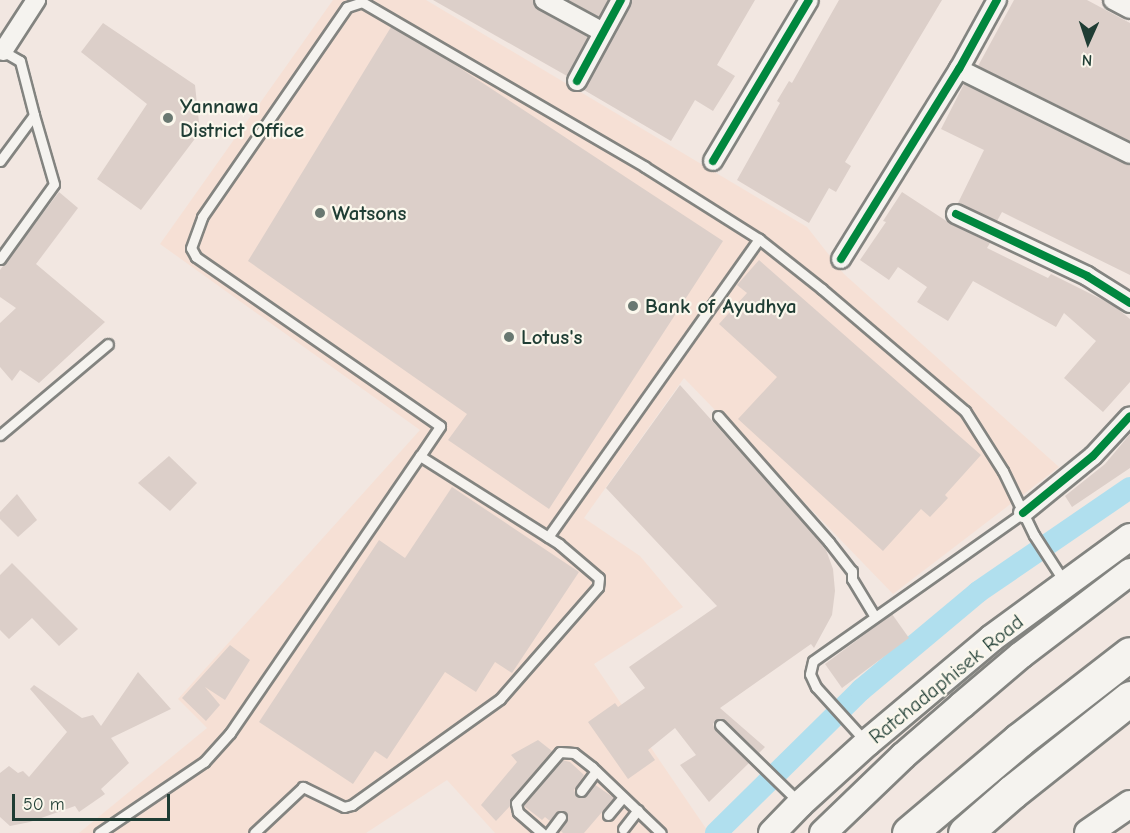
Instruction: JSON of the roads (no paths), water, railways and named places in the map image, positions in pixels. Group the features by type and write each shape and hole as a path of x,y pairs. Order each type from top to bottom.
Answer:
{"highway":[{"path":"909,833 1019,740 1130,654"},
{"path":"965,833 1012,792 1130,698"},
{"path":"1012,792 1130,721"}],"main road":[{"name":"Ratchadaphisek Road","path":"772,833 792,796 858,735 992,638 1059,574 1130,537"},
{"name":"Ratchadaphisek Road","path":"823,833 903,756 1021,655 1130,572"},
{"path":"1088,833 1130,804"}],"street":[{"path":"3,51 36,0"},
{"path":"544,0 603,32"},
{"path":"577,81 621,0"},
{"path":"713,161 809,0"},
{"path":"841,259 959,69 997,0"},
{"path":"1113,0 1130,9"},
{"path":"959,69 1130,154"},
{"path":"956,214 1087,276 1130,303"},
{"path":"1023,513 1094,456 1130,416"}],"lane":[{"path":"99,833 204,762 230,733 440,426 196,256 191,248 202,217 347,7 362,2 645,167 759,240 822,289 964,411 1003,471 1034,535 1059,574"},
{"path":"0,259 54,184 20,61 3,51"},
{"path":"0,161 34,115"},
{"path":"549,537 759,240"},
{"path":"0,435 108,344"},
{"path":"718,416 830,542 852,571 852,579 875,617"},
{"path":"254,833 303,787 344,807 352,805 500,699 598,587 599,578 549,537 420,456"},
{"path":"858,735 816,687 810,674 813,661 1023,513"},
{"path":"720,725 792,796"},
{"path":"542,833 518,812 516,803 560,753 574,753 661,833"},
{"path":"581,791 596,771"},
{"path":"608,816 623,797"},
{"path":"623,829 638,810"},
{"path":"549,833 561,817"},
{"path":"644,833 652,824"}],"waterway":[{"path":"716,833 861,690 978,592 1130,488"}],"place":[{"name":"Yannawa District Office","path":"168,118"},
{"name":"Watsons","path":"320,213"},
{"name":"Bank of Ayudhya","path":"633,306"},
{"name":"Lotus's","path":"509,337"}]}
